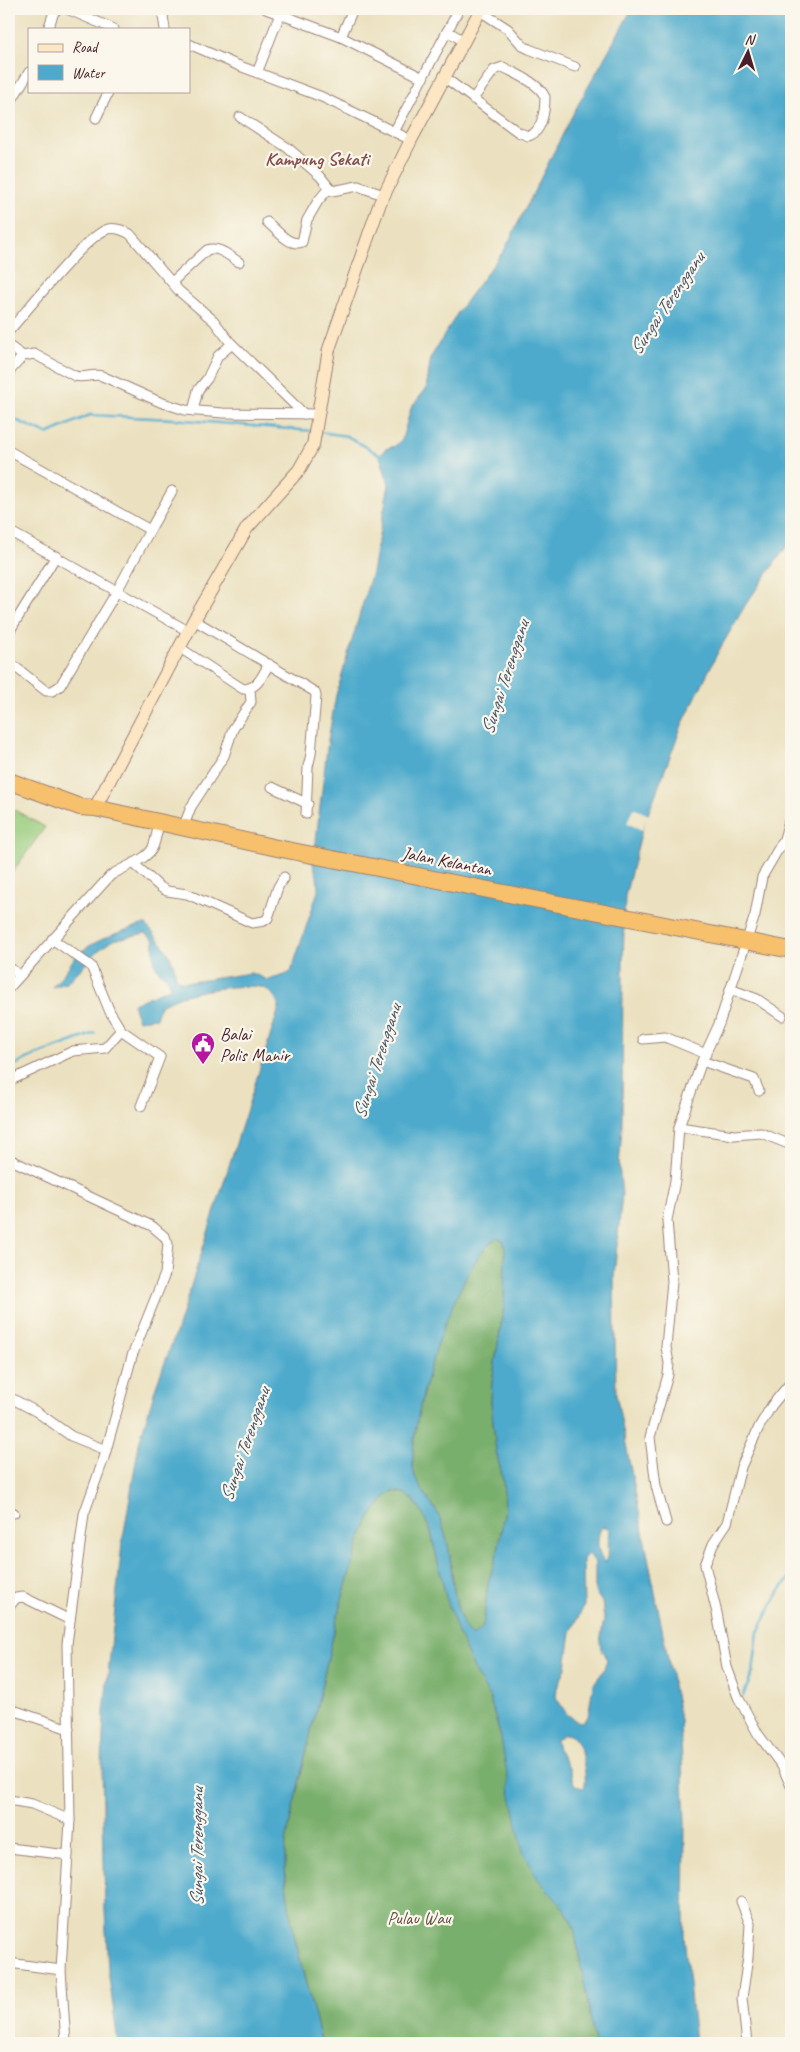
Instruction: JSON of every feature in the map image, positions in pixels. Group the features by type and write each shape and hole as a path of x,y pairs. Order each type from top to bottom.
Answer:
{"highway":[{"name":"Jalan Kelantan","path":"9,772 83,801 95,808"},
{"name":"Jalan Kelantan","path":"9,781 80,807 95,808 277,848 791,950"}],"street":[{"path":"48,28 54,12 58,9"},
{"path":"67,9 85,12 112,28"},
{"path":"164,9 165,28"},
{"path":"266,9 281,12 341,37 422,78"},
{"path":"341,37 353,9"},
{"path":"394,132 459,9"},
{"path":"95,808 188,631 247,528 299,470 313,445 313,416 329,349 381,199 480,10 508,29 529,49 575,67"},
{"path":"258,73 281,12"},
{"path":"447,31 464,40"},
{"path":"190,44 322,97 411,140"},
{"path":"444,78 518,132 528,136 537,132 540,126 545,98 540,90 503,67 494,70 473,99"},
{"path":"9,105 28,74"},
{"path":"96,118 109,92"},
{"path":"240,116 288,148 320,176 329,188 335,191 358,186 381,199"},
{"path":"268,222 294,244 302,242 307,220 318,201 329,188"},
{"path":"9,331 64,268 98,234 109,229 119,228 130,234 172,282 214,321 232,344 313,416"},
{"path":"172,282 207,250 213,248 239,262"},
{"path":"193,411 198,390 207,379 218,356 232,344"},
{"path":"9,346 21,358"},
{"path":"9,372 21,358 34,354 80,377 94,374 102,376 175,408 223,413 313,416"},
{"path":"9,451 150,530"},
{"path":"9,662 46,690 56,690 60,686 117,591 172,491"},
{"path":"9,531 188,631"},
{"path":"9,632 56,556"},
{"path":"194,620 312,690 316,696 311,754 308,767 307,809 272,786"},
{"path":"180,648 243,689 250,689 257,685 269,664"},
{"path":"183,828 191,808 224,756 233,728 251,702 250,689"},
{"path":"666,1522 656,1486 650,1437 668,1375 669,1363 666,1347 672,1281 667,1220 675,1181 678,1127 704,1057 719,1024 755,915 762,877 784,839 791,814"},
{"path":"9,988 110,876 120,868 144,857 153,848 159,823"},
{"path":"133,863 168,892 186,894 252,923 268,918 278,887 284,877"},
{"path":"52,939 91,966 110,1012 121,1030 160,1057 141,1106"},
{"path":"9,967 19,975"},
{"path":"730,989 757,999 782,1016"},
{"path":"9,1081 73,1051 105,1048 121,1030"},
{"path":"643,1039 665,1037 754,1079 759,1091"},
{"path":"678,1127 734,1135 761,1133 791,1145"},
{"path":"9,1159 152,1226 166,1237 168,1244 162,1283 132,1356 106,1450 81,1526 66,1660 70,1820 61,1970 66,2043"},
{"path":"791,1382 772,1405 759,1427 741,1467 727,1523 713,1544 705,1565 717,1613 727,1667 738,1697 758,1734 782,1766 791,1784"},
{"path":"9,1397 37,1412 71,1436 106,1450"},
{"path":"9,1607 16,1598 23,1597 70,1620"},
{"path":"9,1712 16,1711 69,1729"},
{"path":"9,1800 32,1804 70,1820"},
{"path":"9,1848 68,1855"},
{"path":"741,1901 750,1924 748,1957 742,1998 746,2043"},
{"path":"9,1963 61,1970"}],"green space":[{"path":"9,807 45,827 9,877"},
{"path":"497,1238 503,1241 505,1247 504,1306 492,1382 491,1402 496,1451 503,1479 505,1508 498,1551 488,1583 483,1627 471,1636 465,1628 457,1606 448,1545 441,1522 415,1478 413,1451 425,1385 436,1347 450,1310 465,1278 481,1253"},
{"name":"Pulau Wau","path":"393,1491 404,1493 414,1501 423,1514 431,1532 446,1597 476,1674 489,1695 501,1738 553,1895 566,1911 574,1927 595,2043 322,2043 292,1923 285,1874 285,1847 341,1602 359,1542 369,1519 387,1495"}],"water":[{"name":"Sungai Terengganu","path":"632,9 791,9 791,540 746,604 718,652 682,725 642,830 625,896 622,1127 619,1166 622,1194 614,1276 616,1394 680,1720 685,1820 684,1935 695,2043 595,2043 574,1927 566,1911 538,1879 523,1851 501,1738 489,1695 476,1674 458,1633 446,1597 431,1532 423,1514 414,1501 404,1493 394,1491 387,1495 369,1519 359,1542 341,1602 285,1847 285,1874 292,1923 322,2043 118,2043 108,1970 102,1763 104,1711 122,1544 139,1443 156,1386 177,1330 279,1008 275,997 266,989 251,986 229,987 178,997 160,1005 156,1018 138,1020 133,1004 171,987 155,965 154,940 146,933 113,940 99,950 67,983 52,987 73,960 86,948 96,942 145,924 168,953 179,981 191,982 251,973 268,980 291,972 318,891 317,875 313,865 328,740 336,695 372,572 389,484 380,457 385,449 395,446 402,439 411,408 426,389 431,357 460,309 505,249 574,112","holes":["497,1238 503,1241 505,1247 504,1306 492,1382 491,1402 496,1451 503,1479 505,1508 498,1551 488,1583 483,1627 472,1636 465,1628 457,1606 448,1545 441,1522 414,1473 413,1451 425,1385 437,1347 466,1278 482,1253","602,1527 607,1527 610,1532 606,1562 600,1555 598,1545","588,1554 595,1563 595,1592 602,1602 604,1619 600,1642 607,1661 602,1673 593,1685 588,1717 582,1722 576,1721 566,1713 556,1697 557,1688 566,1668 571,1632 584,1606 583,1559","566,1734 572,1736 577,1742 584,1765 584,1788 575,1786 569,1768 558,1749 556,1740"]}],"pier":[{"path":"633,808 649,815 642,830 627,823"}],"waterway":[{"path":"9,417 47,434 90,415 173,419 312,431"},
{"path":"320,432 347,436 383,457"},
{"path":"9,1068 33,1056 95,1033"},
{"path":"743,1696 753,1672 758,1632 780,1590 791,1577"}],"place":[{"name":"Balai Polis Manir","path":"203,1065"}],"district":[{"name":"Kampung Sekati","path":"317,158"}]}
